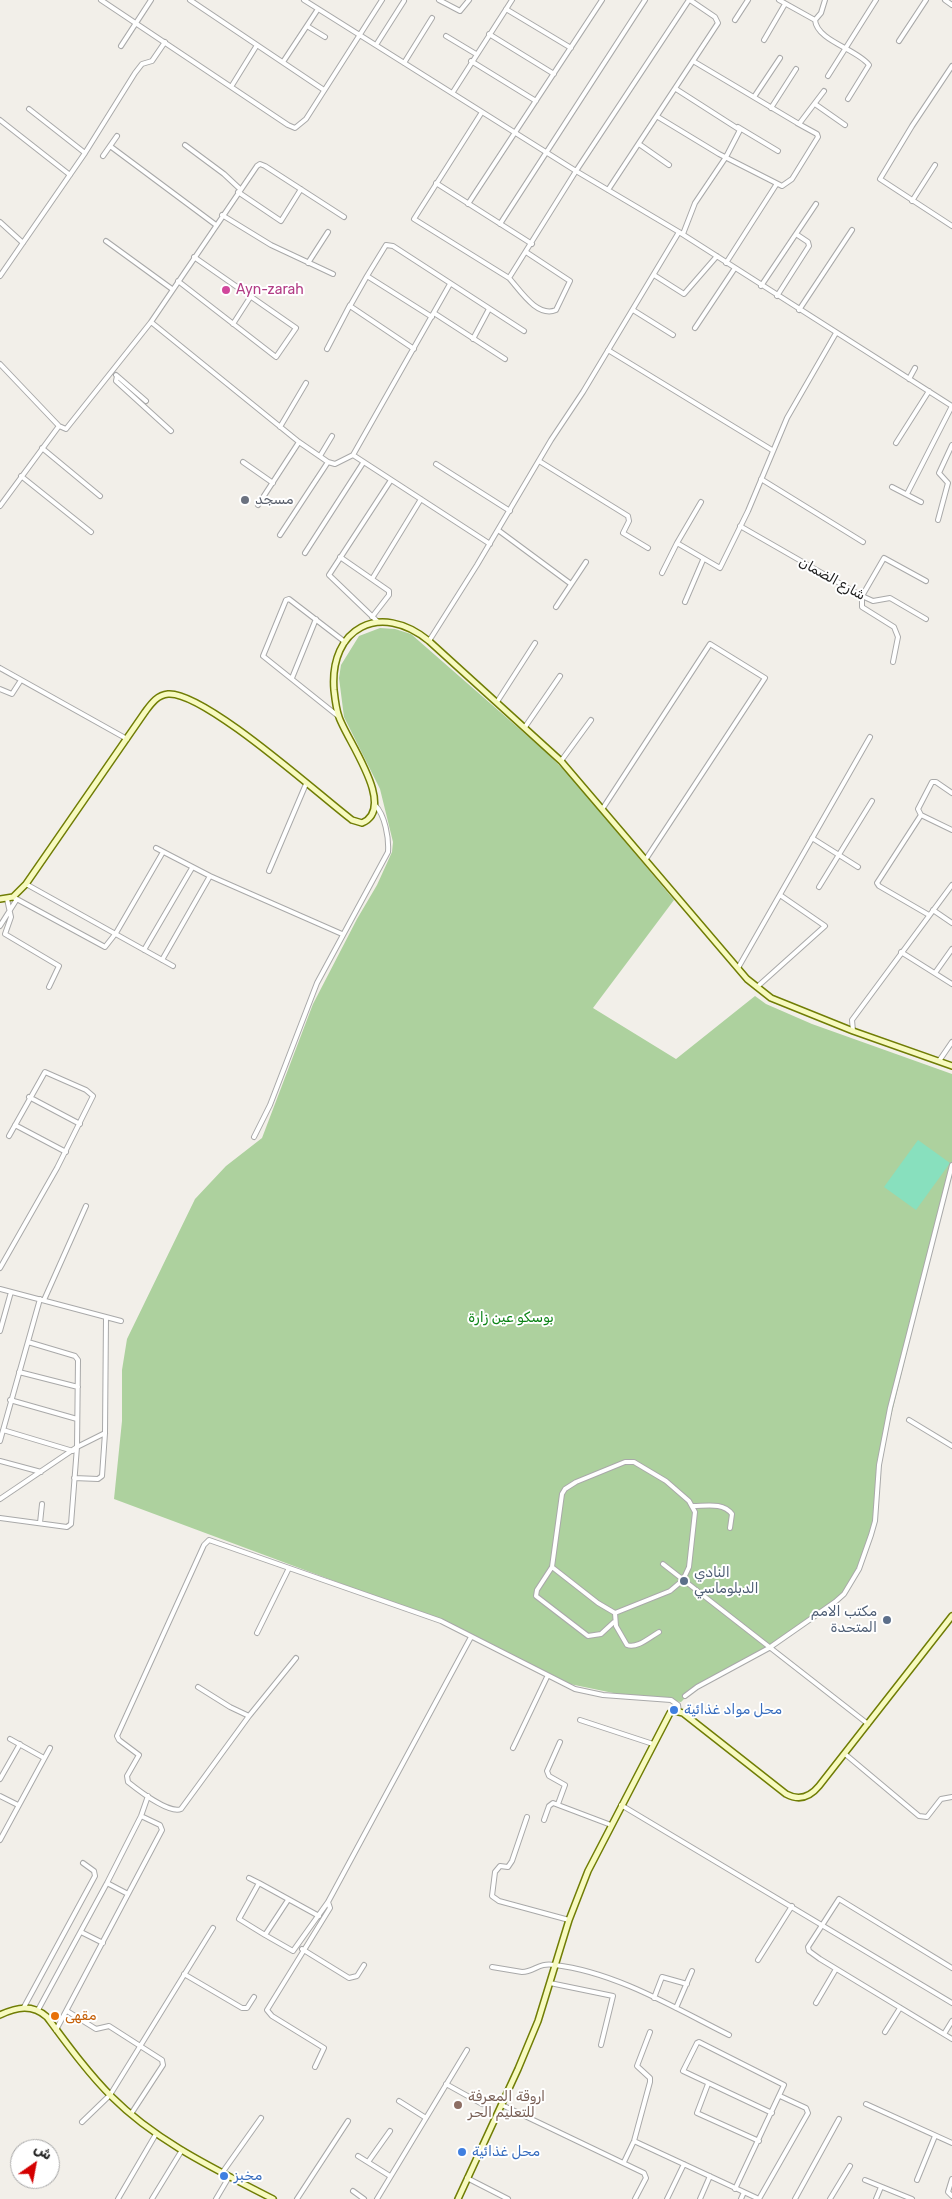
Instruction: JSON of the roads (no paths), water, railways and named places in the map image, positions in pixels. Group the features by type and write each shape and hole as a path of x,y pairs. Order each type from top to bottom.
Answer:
{"main road":[{"path":"0,899 12,899 26,884 127,738 157,698 167,694 179,695 238,728 356,822 362,823 367,820 375,806 368,776 338,716 334,672 338,655 346,642 364,626 378,622 401,623 429,641 526,726 561,761 756,988 771,998 853,1031 952,1066"},
{"path":"458,2199 502,2105 538,2021 569,1920 588,1870 670,1714 679,1711 792,1797 806,1797 815,1791 845,1754 952,1616"},
{"path":"0,2015 13,2009 24,2007 38,2010 47,2017 110,2095 131,2114 156,2134 182,2150 273,2199"}],"street":[{"path":"101,0 295,128 302,124 382,0"},
{"path":"122,46 151,0"},
{"path":"190,0 324,90"},
{"path":"304,0 576,171 681,233 761,286 952,406 907,494"},
{"path":"439,0 460,11 469,0"},
{"path":"453,92 471,61 512,0"},
{"path":"468,204 601,0"},
{"path":"500,224 646,0"},
{"path":"509,278 576,171 690,0 718,19 718,23 658,117 608,190"},
{"path":"735,20 748,0"},
{"path":"779,0 814,20 816,27 828,38 846,47 869,66 848,99"},
{"path":"814,20 822,13 825,0"},
{"path":"828,76 876,0"},
{"path":"900,41 926,0"},
{"path":"945,0 952,5"},
{"path":"376,46 404,1"},
{"path":"764,40 785,4"},
{"path":"283,62 318,9"},
{"path":"506,9 571,48"},
{"path":"404,63 432,18"},
{"path":"307,26 325,37"},
{"path":"490,34 554,74"},
{"path":"446,36 476,54"},
{"path":"0,276 85,153 135,73 142,64 152,61 165,42"},
{"path":"231,87 257,45"},
{"path":"754,97 780,58"},
{"path":"471,61 536,101"},
{"path":"658,117 776,185 782,186 788,184 818,137 817,134 693,61"},
{"path":"952,66 881,176 882,182 952,226"},
{"path":"771,108 796,69"},
{"path":"676,89 778,151"},
{"path":"797,123 802,123 824,91"},
{"path":"815,104 845,125"},
{"path":"29,109 85,153"},
{"path":"482,112 414,217 415,220 509,278 538,309 556,310 570,281 526,252"},
{"path":"0,120 70,174"},
{"path":"429,641 681,233 695,203 726,157 740,132 738,127"},
{"path":"103,156 117,136"},
{"path":"640,144 669,164"},
{"path":"185,145 224,174 239,191 281,221 301,189"},
{"path":"110,146 216,225"},
{"path":"0,364 64,429 69,426 151,322 222,215 260,164 344,217"},
{"path":"912,201 935,164"},
{"path":"436,183 532,244"},
{"path":"726,263 776,185"},
{"path":"761,286 816,204"},
{"path":"222,215 271,245 333,274"},
{"path":"0,222 23,243"},
{"path":"799,310 852,230"},
{"path":"308,263 328,232"},
{"path":"777,296 809,246 808,242 796,234"},
{"path":"106,241 172,289"},
{"path":"327,349 384,246 388,244 489,310 524,330"},
{"path":"654,275 684,294 717,256"},
{"path":"178,281 276,357 296,328 194,257"},
{"path":"695,328 735,268"},
{"path":"367,276 505,359"},
{"path":"151,322 224,379 299,442 328,462 335,464 353,455 450,284"},
{"path":"233,324 251,296"},
{"path":"350,305 414,349"},
{"path":"473,339 489,310"},
{"path":"633,310 673,335"},
{"path":"677,543 703,560 720,568 787,418 836,333"},
{"path":"608,350 772,450"},
{"path":"909,379 915,368"},
{"path":"112,372 146,402"},
{"path":"117,376 116,381 171,431"},
{"path":"280,427 306,383"},
{"path":"896,443 929,392"},
{"path":"0,506 59,426"},
{"path":"320,456 332,436"},
{"path":"258,505 299,442"},
{"path":"938,520 948,483 939,473 952,445"},
{"path":"42,448 100,496"},
{"path":"353,455 490,544"},
{"path":"539,461 628,516 629,521 623,533 648,548"},
{"path":"243,462 273,483"},
{"path":"280,535 328,462"},
{"path":"304,552 363,462"},
{"path":"436,464 510,511"},
{"path":"21,476 91,532"},
{"path":"761,479 863,542"},
{"path":"378,622 330,578 329,572 391,480"},
{"path":"892,486 921,502"},
{"path":"372,579 421,499"},
{"path":"662,573 701,502"},
{"name":"شارع الضمان","path":"740,526 862,596 873,601 890,598 926,619"},
{"path":"498,530 570,584"},
{"path":"340,557 389,592 372,617"},
{"path":"894,662 897,632 894,627 862,607 862,596 884,558 926,581"},
{"path":"685,602 703,560"},
{"path":"556,607 586,562"},
{"path":"338,716 263,656 286,600 289,599 346,642"},
{"path":"292,678 316,619"},
{"path":"497,702 535,644"},
{"path":"603,808 710,644 765,678 646,859"},
{"path":"0,668 127,738"},
{"path":"526,726 560,676"},
{"path":"0,690 12,694 21,680"},
{"path":"561,761 591,720"},
{"path":"738,968 870,737"},
{"path":"952,794 936,782 932,782 919,808 921,815 952,830"},
{"path":"269,871 306,784"},
{"path":"819,888 872,801"},
{"path":"254,1137 270,1105 313,992 342,934 388,852 387,834 380,811 375,806"},
{"path":"921,815 877,883 879,886 929,915"},
{"path":"812,838 858,867"},
{"path":"156,848 192,868 342,934"},
{"path":"12,899 102,946 107,946 163,852"},
{"path":"144,950 192,868"},
{"path":"162,960 210,876"},
{"path":"26,884 174,966"},
{"path":"853,1031 852,1020 952,885"},
{"path":"756,988 825,926 780,895"},
{"path":"12,899 11,917 5,934 59,966 49,987"},
{"path":"0,926 10,910 12,899"},
{"path":"933,910 952,923"},
{"path":"935,974 952,949"},
{"path":"901,952 952,984"},
{"path":"939,1061 952,1042"},
{"path":"0,1268 66,1152 93,1096 86,1090 45,1072 9,1136"},
{"path":"30,1097 80,1124"},
{"path":"15,1125 66,1152"},
{"path":"685,1696 697,1687 769,1648 835,1602 852,1581 866,1551 875,1521 879,1465 892,1395 952,1165"},
{"path":"0,1441 10,1400 42,1299 86,1206"},
{"path":"0,1289 121,1321"},
{"path":"0,1331 11,1292"},
{"path":"74,1478 98,1479 102,1476 105,1433 106,1317"},
{"path":"0,1518 70,1526 77,1419 77,1358 28,1342"},
{"path":"19,1372 78,1387"},
{"path":"10,1400 77,1419"},
{"path":"0,1414 6,1416"},
{"path":"909,1420 952,1446"},
{"path":"3,1430 75,1449"},
{"path":"0,1499 75,1449 105,1433"},
{"path":"0,1461 41,1472"},
{"path":"614,1622 601,1634 588,1636 536,1596 537,1590 552,1567 560,1500 565,1489 576,1482 625,1462 634,1462 661,1478 693,1506 696,1524 689,1570 683,1580 670,1591 615,1613"},
{"path":"40,1523 42,1504"},
{"path":"693,1506 722,1506 727,1508 733,1518 730,1528"},
{"path":"296,1658 249,1716 181,1809 173,1810 148,1796 126,1779 138,1758 138,1753 119,1740 117,1736 205,1542 212,1541 433,1618 547,1677 587,1692 671,1700 678,1705 679,1711"},
{"path":"663,1564 868,1724"},
{"path":"552,1567 615,1613"},
{"path":"257,1633 289,1568"},
{"path":"615,1613 614,1622 622,1641 632,1647 659,1632"},
{"path":"259,1883 239,1919 293,1951 328,1902 472,1637"},
{"path":"513,1748 547,1677"},
{"path":"198,1687 230,1707 249,1716"},
{"path":"580,1720 653,1744"},
{"path":"10,1739 44,1758"},
{"path":"558,1804 565,1785 549,1776 546,1770 560,1742"},
{"path":"0,1779 20,1744"},
{"path":"0,1840 50,1748"},
{"path":"845,1754 919,1816 928,1816 941,1800 952,1798"},
{"path":"0,1796 18,1805"},
{"path":"38,2010 141,1816 148,1796"},
{"path":"544,1820 551,1804 558,1804 611,1825"},
{"path":"621,1806 792,1906 952,2003"},
{"path":"56,2030 162,1830 160,1825 141,1816"},
{"path":"527,1817 512,1861 508,1866 500,1866 496,1870 492,1896 499,1902 569,1920"},
{"path":"24,2007 95,1876 94,1871 83,1863"},
{"path":"249,1878 319,1916"},
{"path":"107,1882 128,1894"},
{"path":"952,1968 842,1899 836,1900 807,1949 836,1969 952,2039"},
{"path":"265,1935 288,1900"},
{"path":"314,2067 324,2048 272,2016 267,2010 302,1949 330,1908 328,1902"},
{"path":"758,1960 792,1906"},
{"path":"82,2122 110,2095 213,1928"},
{"path":"81,1932 103,1943"},
{"path":"302,1949 349,1978 357,1976 364,1965"},
{"path":"492,1967 527,1972 538,1965 555,1965 606,1975 729,2035"},
{"path":"816,2003 836,1969"},
{"path":"676,2008 692,1971"},
{"path":"184,1974 242,2008 247,2008 254,1998"},
{"path":"654,1998 662,1978 687,1984"},
{"path":"550,1983 613,1996 601,2046"},
{"path":"885,2032 900,2008"},
{"path":"66,2011 96,2029 109,2026 160,2058 163,2065 131,2114"},
{"path":"944,2034 952,2021"},
{"path":"624,2162 634,2141 650,2078 637,2066 650,2032"},
{"path":"735,2189 772,2113 784,2087 782,2082 699,2042 695,2045 683,2071 772,2113"},
{"path":"377,2199 466,2050"},
{"path":"446,2084 482,2104"},
{"path":"708,2084 698,2113 758,2141"},
{"path":"634,2141 759,2199 808,2113 806,2108 780,2096"},
{"path":"399,2101 426,2118"},
{"path":"866,2104 952,2143"},
{"path":"502,2105 624,2162 645,2175 635,2199"},
{"path":"222,2172 261,2118"},
{"path":"795,2199 839,2119"},
{"path":"297,2199 348,2121"},
{"path":"368,2162 390,2131"},
{"path":"118,2199 156,2134"},
{"path":"917,2180 935,2136"},
{"path":"152,2199 182,2150"},
{"path":"358,2156 390,2176"},
{"path":"667,2199 684,2164"},
{"path":"830,2199 850,2166"},
{"path":"216,2199 229,2176"},
{"path":"700,2199 710,2176"},
{"path":"467,2178 508,2199"},
{"path":"952,2179 948,2192 952,2196"},
{"path":"865,2180 910,2199"},
{"path":"876,2199 881,2187"},
{"path":"353,2191 364,2199"},
{"path":"741,2199 744,2192"}],"place":[{"name":"Ayn-zarah","path":"226,290"},
{"name":"مسجد","path":"245,500"},
{"name":"النادي الدبلوماسي","path":"684,1581"},
{"name":"مكتب الامم المتحدة","path":"887,1620"},
{"name":"محل مواد غذائية","path":"674,1710"},
{"name":"مقهى","path":"55,2016"},
{"name":"اروقة المعرفة للتعليم الحر","path":"458,2105"},
{"name":"محل غذائية","path":"462,2152"},
{"name":"مخبز","path":"224,2176"}],"park label":[{"name":"بوسكو عين زارة","path":"511,1318"}]}
